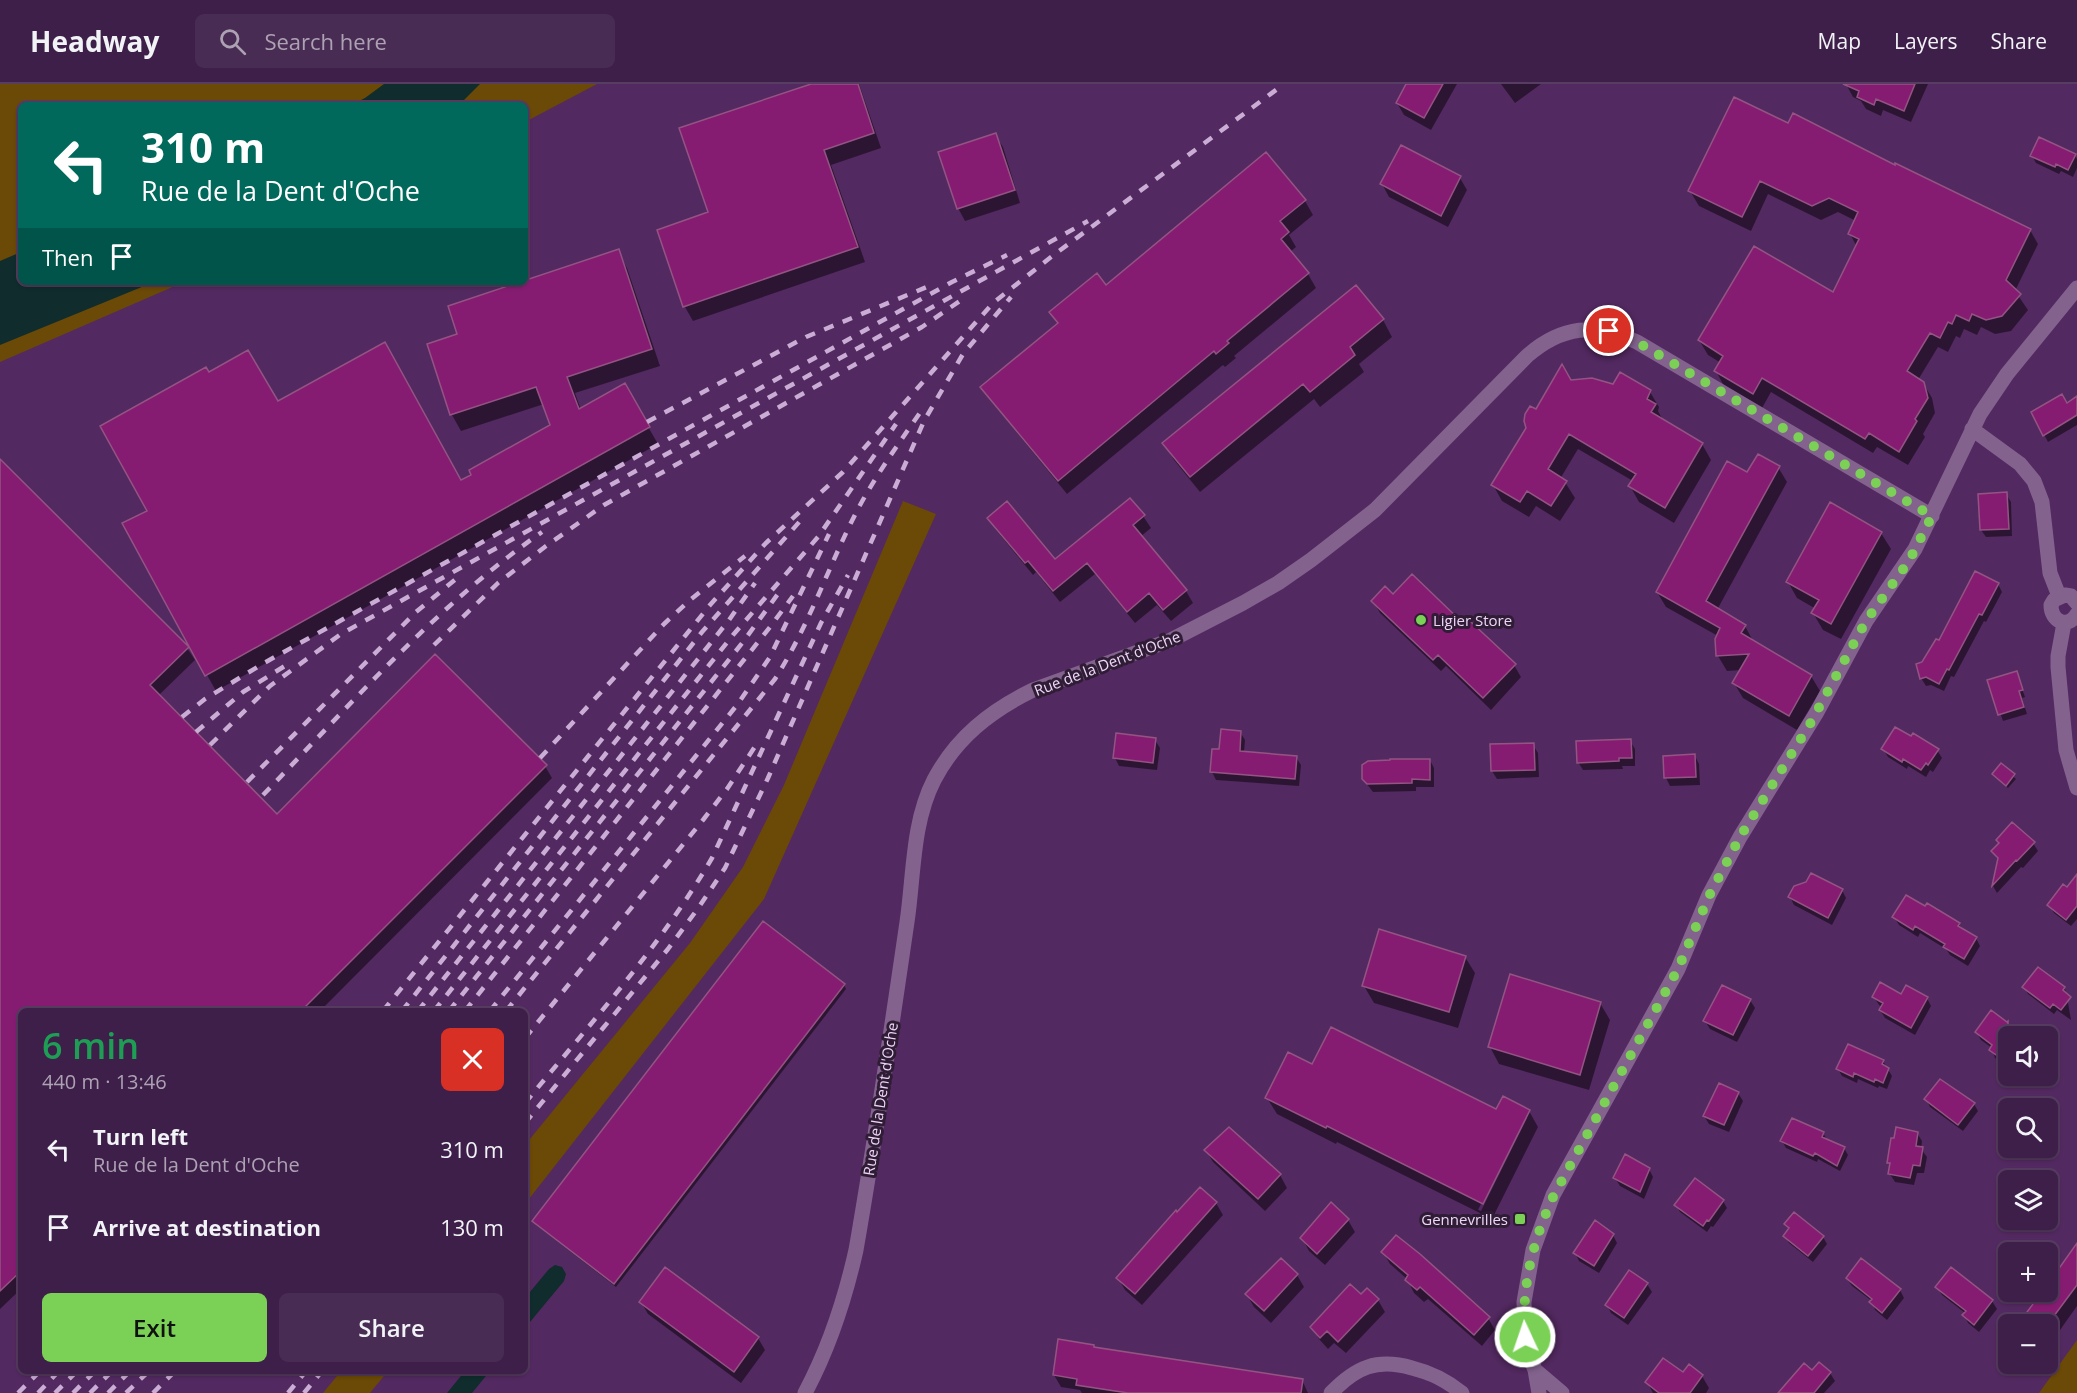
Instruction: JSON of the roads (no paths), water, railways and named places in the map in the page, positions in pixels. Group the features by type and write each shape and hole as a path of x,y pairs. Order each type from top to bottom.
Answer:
{"street":[{"path":"1539,1393 1525,1337 1524,1302 1536,1241 1554,1195 1675,974 1709,896 1740,837 1814,718 1866,621 1909,561 1972,429 2002,380 2077,288"},
{"name":"Rue de la Dent d'Oche","path":"805,1393 838,1316 856,1250 920,821 925,801 942,765 967,734 982,721 1033,690 1171,640 1226,613 1278,583 1328,548 1374,510 1527,357 1544,343 1565,333 1579,330 1602,330 1623,335 1932,516"},
{"path":"1972,429 2020,464 2034,482 2042,502 2050,573 2059,596"},
{"path":"2077,603 2071,596 2059,596 2054,600 2051,611 2053,617 2071,619 2058,656 2058,667 2066,750 2077,789"},
{"path":"1331,1393 1356,1373 1387,1362 1431,1373 1462,1393"},
{"path":"1535,1370 1562,1393"}],"railway":[{"path":"385,1008 710,605 766,543 843,472 993,303 1051,257 1284,84"},
{"path":"210,745 270,686 341,634 1088,221"},
{"path":"182,717 205,699 264,663 952,282 1007,255"},
{"path":"647,422 806,337 934,284"},
{"path":"434,645 498,583 604,505 922,327 967,296"},
{"path":"528,1119 668,949 725,868 768,778 924,421 963,354 1011,297"},
{"path":"508,1008 775,679 799,637 859,507 924,407"},
{"path":"436,1008 733,635 818,537 896,424"},
{"path":"404,1008 702,632 801,520"},
{"path":"263,795 431,623 504,560 542,532"},
{"path":"492,1008 737,705 770,657 829,534"},
{"path":"540,758 664,624 745,556"},
{"path":"528,1099 647,954 692,891 712,858 821,623 848,575"},
{"path":"247,782 416,612 457,578"},
{"path":"420,1008 729,620 755,583"},
{"path":"451,1008 743,642 783,587"},
{"path":"467,1008 793,596"},
{"path":"196,732 243,692 288,664"},
{"path":"528,1034 703,820 758,742"},
{"path":"18,1393 37,1374"},
{"path":"38,1393 56,1374"},
{"path":"55,1393 74,1374"},
{"path":"73,1393 92,1374"},
{"path":"90,1393 109,1374"},
{"path":"108,1393 127,1374"},
{"path":"126,1393 146,1374"},
{"path":"153,1393 172,1374"},
{"path":"288,1393 304,1374"},
{"path":"304,1393 320,1374"}],"place":[{"name":"Ligier Store","path":"1421,620"},
{"name":"Gennevrilles","path":"1520,1219"}]}
